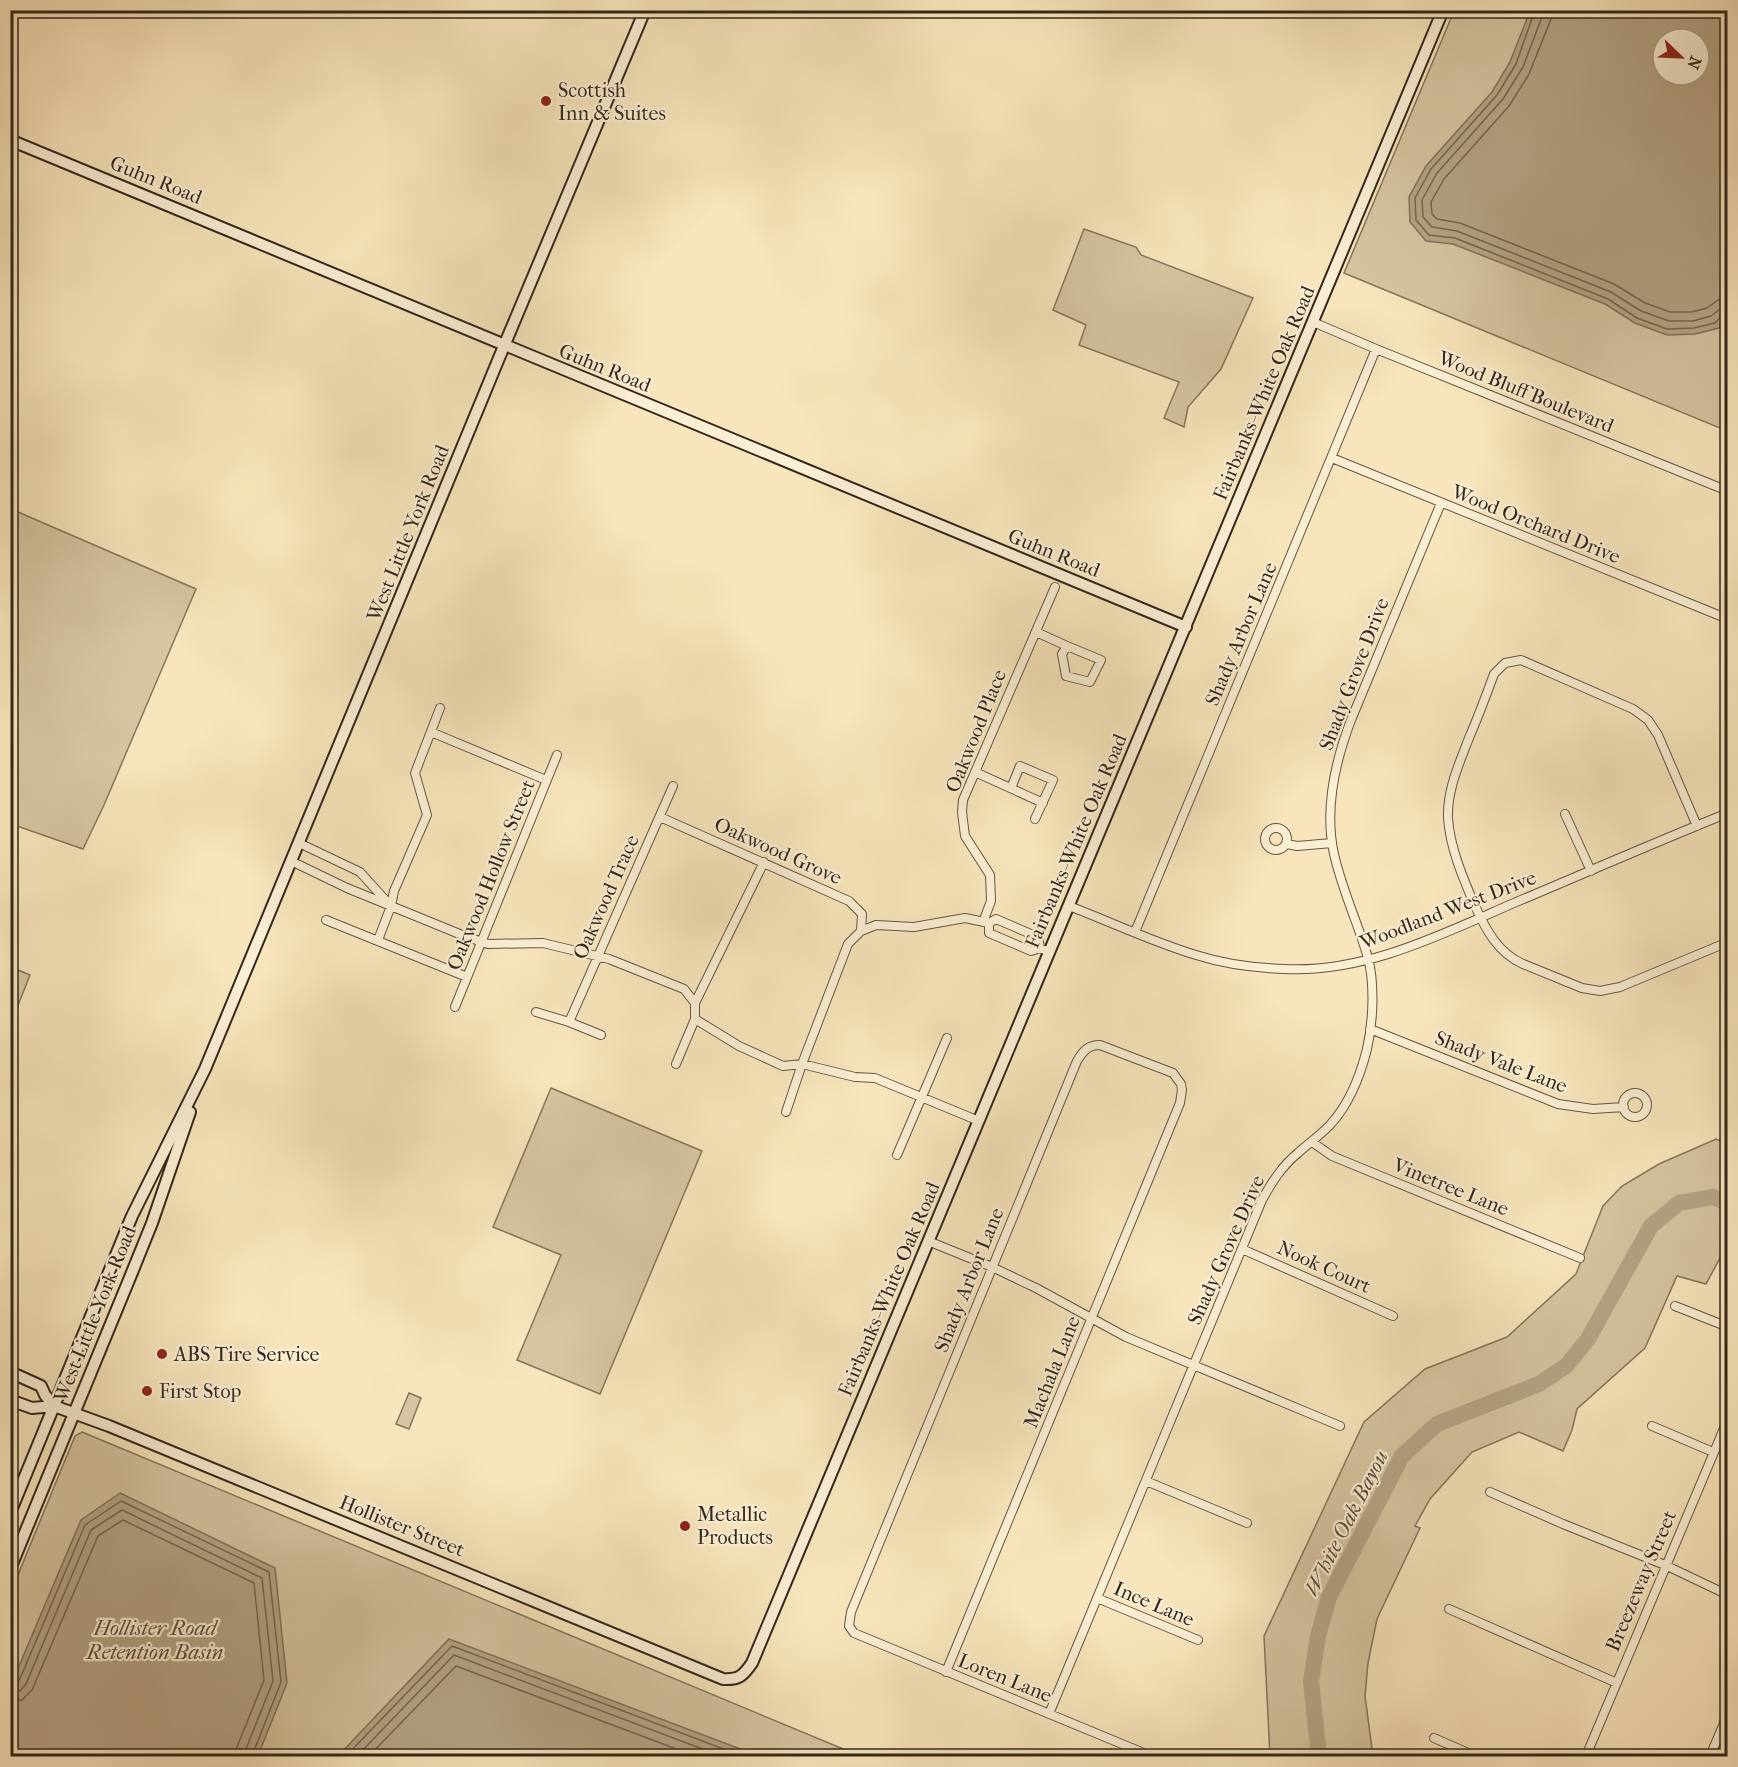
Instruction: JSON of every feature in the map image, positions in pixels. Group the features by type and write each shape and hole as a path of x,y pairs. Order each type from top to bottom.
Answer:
{"street":[{"name":"West Little York Road","path":"10,1569 148,1232 205,1069 645,10"},
{"name":"Fairbanks-White Oak Road","path":"735,1680 745,1673 752,1663 979,1121 1045,949 1069,906 1442,11"},
{"name":"Guhn Road","path":"10,140 1186,627"},
{"name":"Wood Bluff Boulevard","path":"1313,322 1728,491"},
{"name":"Shady Arbor Lane","path":"1135,932 1376,349"},
{"name":"Wood Orchard Drive","path":"1332,458 1728,619"},
{"name":"Shady Grove Drive","path":"1049,1714 1262,1200 1285,1164 1336,1118 1351,1094 1367,1050 1371,990 1368,960 1341,880 1332,843 1331,802 1334,778 1343,741 1441,503"},
{"name":"Oakwood Place","path":"986,922 990,901 990,875 965,836 963,800 1055,587"},
{"path":"1036,632 1101,660 1090,682 1066,676 1062,654 1067,646"},
{"path":"1696,826 1653,726 1633,708 1521,660 1504,663 1494,674 1454,776 1448,818 1454,850 1480,918 1493,940 1506,955 1591,991 1600,992 1620,987 1728,942"},
{"path":"378,940 391,906 394,891 427,815 414,772 440,708"},
{"path":"431,732 546,780"},
{"name":"Oakwood Hollow Street","path":"455,1006 556,755"},
{"path":"1011,788 1020,766 1053,780 1035,819"},
{"path":"975,772 1042,803"},
{"name":"Oakwood Trace","path":"568,1022 673,786"},
{"name":"Woodland West Drive","path":"1069,906 1198,956 1256,967 1316,968 1368,960 1389,954 1728,813"},
{"path":"1565,814 1592,871"},
{"name":"Oakwood Grove","path":"660,817 849,901 862,914 861,931"},
{"path":"299,843 360,873 391,906"},
{"path":"1287,844 1297,846 1332,843"},
{"path":"291,861 347,888 481,942 489,944 543,943 609,959 684,988 695,1003"},
{"path":"676,1064 695,1018 695,1003 764,862"},
{"path":"786,1112 848,944 861,931 876,925 914,927 965,918 986,922 996,919 1038,937 1045,949 1031,951 989,933 986,922"},
{"path":"326,920 467,977"},
{"path":"536,1012 602,1035"},
{"path":"695,1018 754,1054 783,1066 802,1064 855,1077 874,1078 979,1121"},
{"name":"Shady Vale Lane","path":"1370,1029 1558,1104 1593,1109 1624,1107"},
{"path":"897,1155 947,1038"},
{"name":"Shady Arbor Lane","path":"849,1626 851,1612 1077,1061 1087,1048 1093,1045 1107,1047 1173,1073 1181,1084"},
{"name":"West Little York Road","path":"10,1513 132,1216 205,1069"},
{"name":"Machala Lane","path":"946,1672 1180,1103 1181,1084"},
{"name":"Vinetree Lane","path":"1312,1142 1332,1156 1580,1258"},
{"path":"928,1241 1036,1288 1126,1337 1340,1426"},
{"name":"Nook Court","path":"1242,1249 1393,1316"},
{"path":"1675,1306 1728,1327"},
{"path":"10,1372 41,1386 54,1406"},
{"name":"Hollister Street","path":"10,1400 32,1408 54,1406 74,1413 723,1679 735,1680"},
{"name":"Breezeway Street","path":"1586,1756 1728,1419"},
{"path":"1652,1426 1713,1452"},
{"path":"1146,1481 1247,1523"},
{"path":"1490,1492 1665,1565 1728,1595"},
{"name":"Ince Lane","path":"1097,1598 1198,1640"},
{"path":"1449,1609 1617,1683"},
{"name":"Loren Lane","path":"849,1626 854,1633 1151,1756"},
{"path":"1710,1756 1728,1714"},
{"path":"1434,1738 1475,1756"}],"shaded area":[{"path":"1454,11 1727,11 1727,431 1344,273"},
{"path":"1084,229 1136,247 1141,255 1253,298 1221,369 1188,407 1184,427 1164,418 1179,382 1079,345 1086,325 1053,310"},
{"path":"11,509 196,589 83,849 11,824"},
{"path":"11,967 30,975 11,1023"},
{"path":"551,1088 702,1151 600,1394 517,1360 561,1255 493,1227"},
{"path":"1716,1139 1727,1144 1727,1245 1706,1284 1677,1276 1645,1348 1577,1409 1572,1430 1563,1451 1519,1432 1472,1452 1430,1499 1415,1526 1420,1528 1377,1619 1368,1663 1365,1696 1373,1756 1270,1756 1264,1636 1364,1422 1425,1369 1507,1337 1576,1274 1603,1206 1622,1186 1659,1164"},
{"path":"409,1393 421,1398 409,1429 396,1424"},
{"path":"82,1432 860,1756 11,1756 11,1592 75,1436"}],"water":[{"path":"1530,11 1727,11 1728,319 1719,328 1695,334 1667,335 1635,323 1605,304 1453,244 1426,241 1410,222 1409,197 1426,166 1492,92 1510,62"},
{"name":"Hollister Road Retention Basin","path":"120,1493 275,1568 287,1683 258,1756 11,1756 11,1685 81,1520"},
{"path":"449,1639 759,1756 338,1756"}],"waterway":[{"name":"White Oak Bayou","path":"1319,1756 1311,1682 1318,1636 1329,1597 1402,1456 1437,1424 1539,1384 1566,1366 1588,1339 1651,1226 1679,1203 1713,1197 1728,1203"}],"place":[{"name":"Scottish Inn & Suites","path":"546,101"},
{"name":"ABS Tire Service","path":"162,1354"},
{"name":"First Stop","path":"147,1391"},
{"name":"Metallic Products","path":"685,1526"}]}
